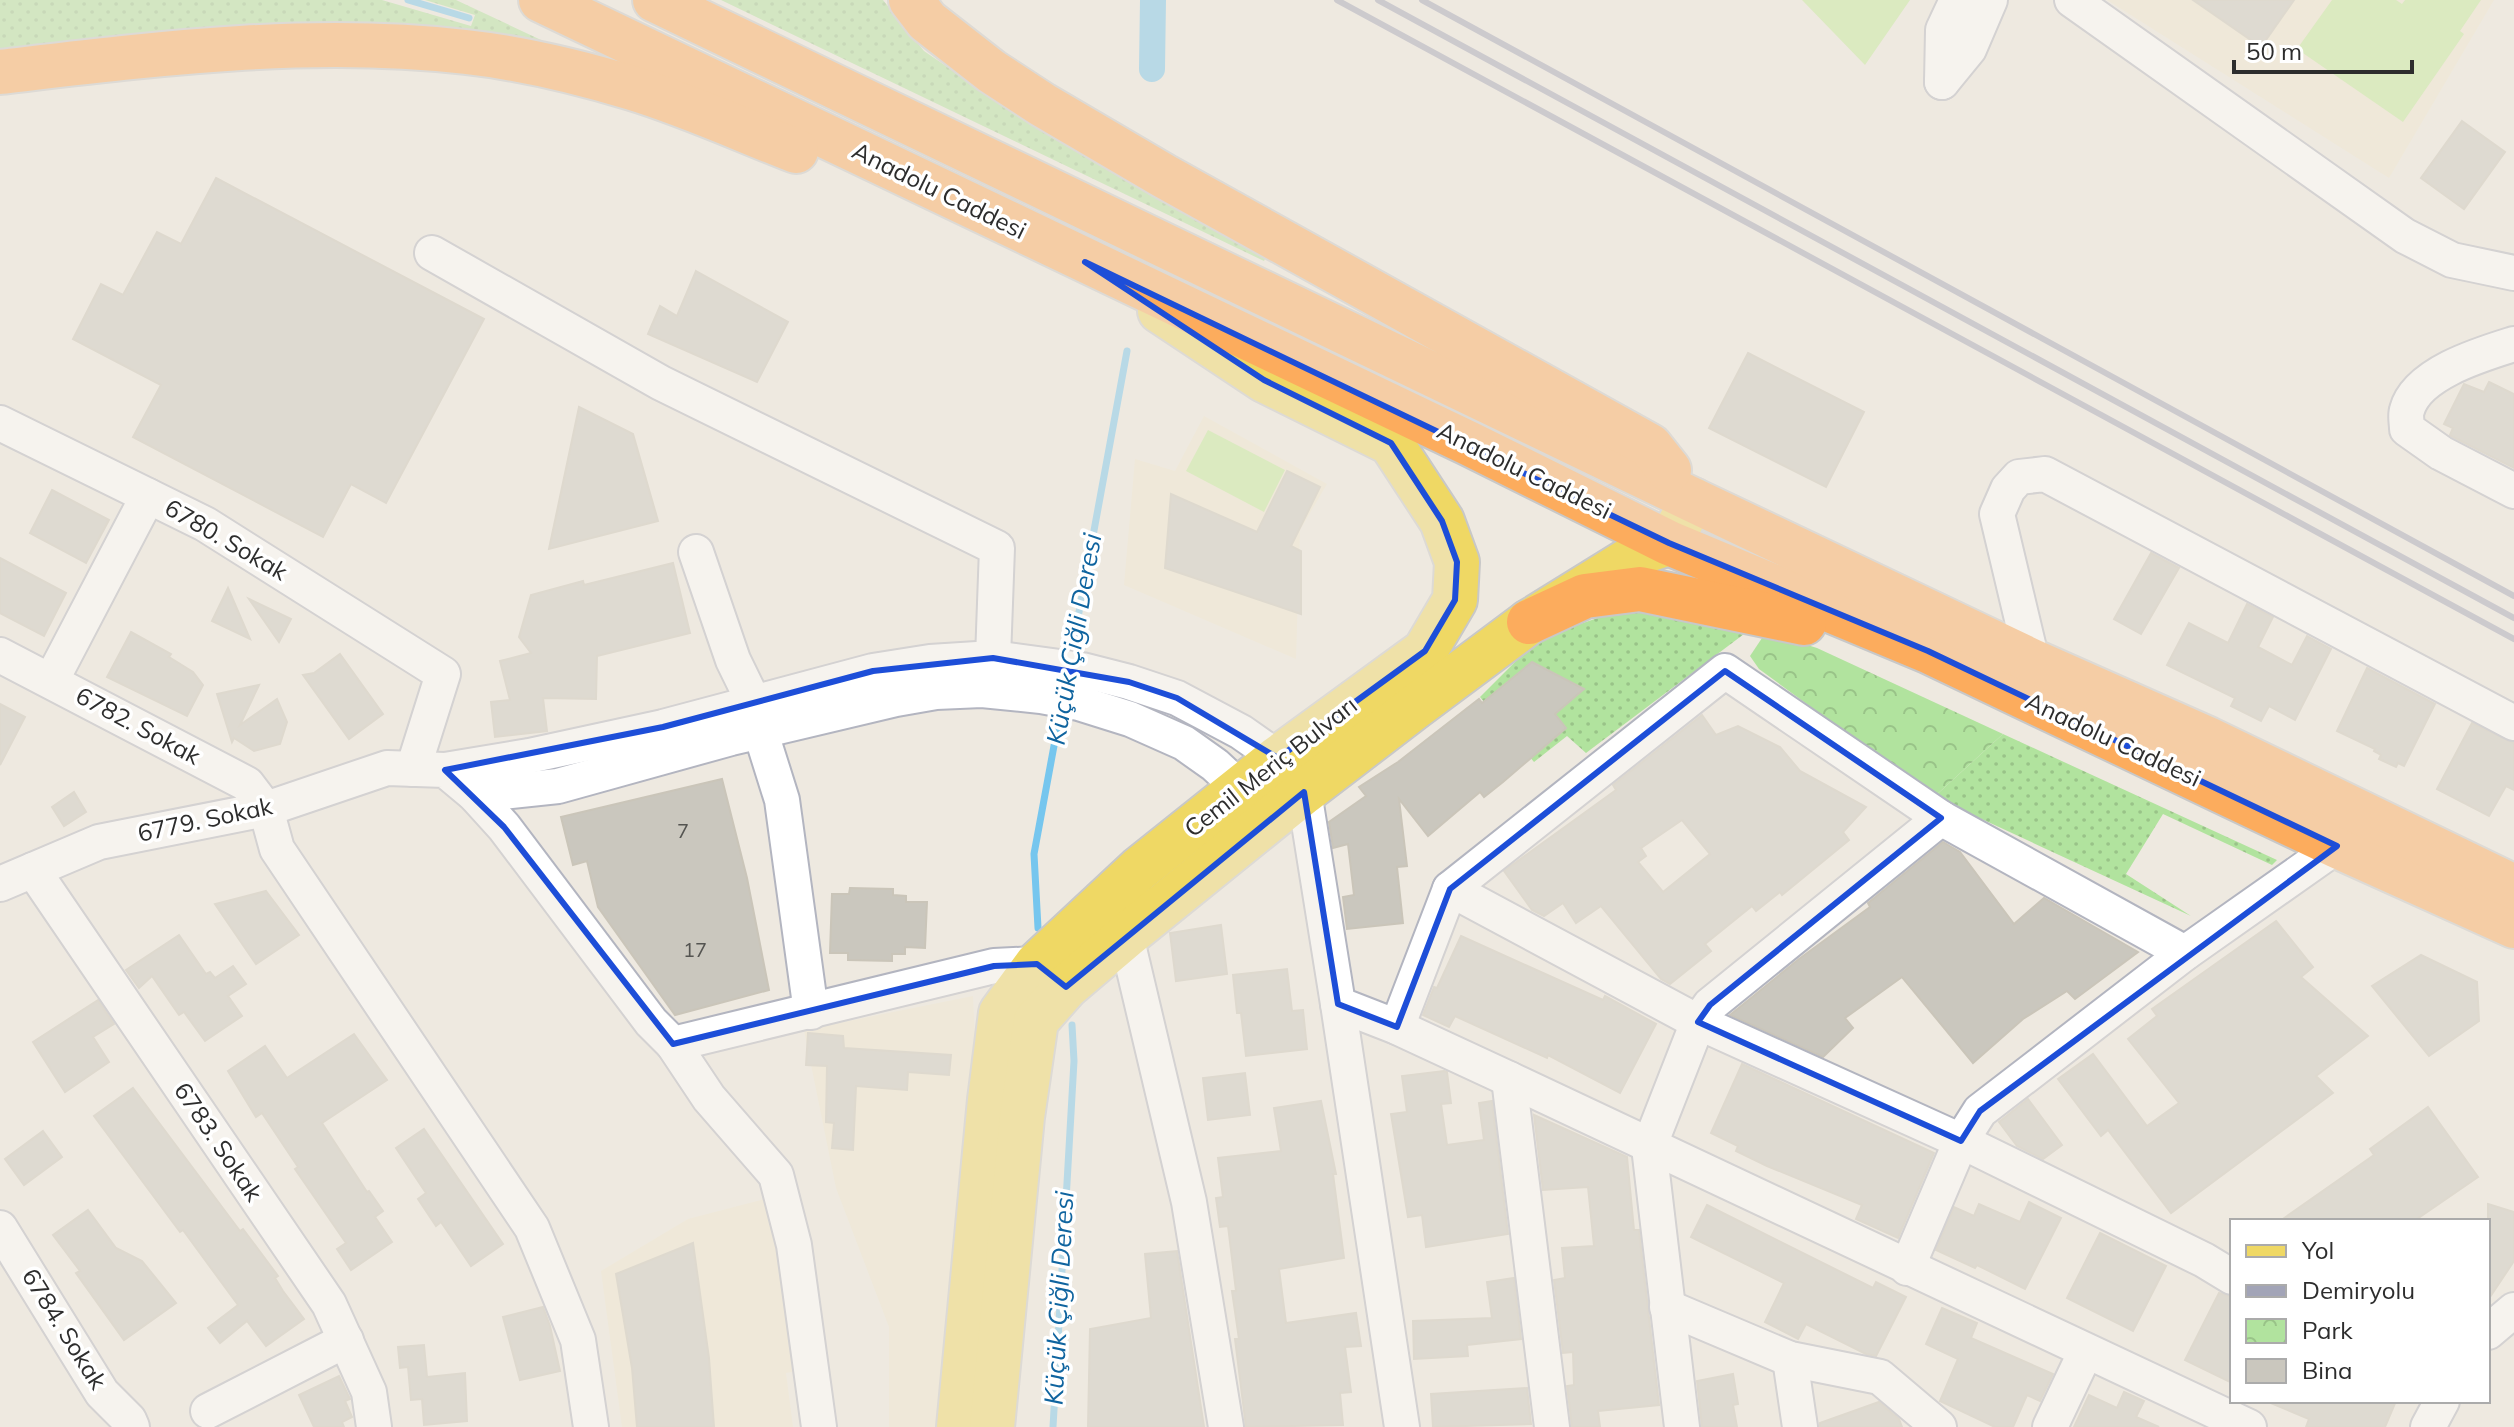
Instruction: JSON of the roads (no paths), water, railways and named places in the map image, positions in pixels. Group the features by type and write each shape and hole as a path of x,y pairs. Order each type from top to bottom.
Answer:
{"highway":[{"name":"Anadolu Caddesi","path":"541,0 1468,443 1669,543 1928,651 2337,846 2514,926"},
{"name":"Anadolu Caddesi","path":"655,0 1693,500 2032,661 2208,739 2514,887"},
{"path":"911,0 927,21 991,71 1043,105 1164,176 1650,446 1693,500"},
{"path":"0,72 154,54 261,46 326,44 466,52 541,65 633,88 808,155 914,179"},
{"path":"1529,622 1585,596 1640,589 1753,610 1928,651"}],"main road":[{"name":"Cemil Meriç Bulvarı","path":"959,1427 1001,1013 1051,976 1126,936 1256,804 1425,651 1455,600 1457,562 1442,521 1391,443 1264,380 1085,262"},
{"path":"1669,543 1693,500"},
{"name":"Cemil Meriç Bulvarı","path":"1291,775 1642,552 1669,543"},
{"name":"Cemil Meriç Bulvarı","path":"992,1427 1022,1117 1036,1021 1051,976 1139,869 1256,804"}],"street":[{"path":"1957,0 1943,30 1942,82 1969,49 1990,0"},
{"path":"2072,0 2405,236 2452,260 2514,273"},
{"path":"432,253 661,383 997,548 993,658"},
{"path":"2514,344 2465,360 2438,375 2414,395 2406,411 2407,429 2441,453 2514,491"},
{"name":"6780. Sokak","path":"0,423 205,524 443,674 429,769"},
{"path":"2032,661 1997,514 2008,489 2019,477 2045,474 2514,723"},
{"path":"51,681 148,496"},
{"path":"696,552 733,660 757,717 782,800 811,1012"},
{"name":"6782. Sokak","path":"0,655 247,784 266,809"},
{"path":"475,795 558,786 757,717 873,671 930,662 993,658 1029,679 1184,743 1256,804"},
{"path":"1397,1027 1450,889 1725,671 1941,818 2185,953"},
{"path":"757,717 936,692 982,690 1029,679 1105,676 1187,703 1241,732 1291,775 1338,1004 1402,1427"},
{"name":"6779. Sokak","path":"0,884 99,842 266,809 387,768 429,769 559,749 663,727 757,717"},
{"path":"429,769 475,795 504,827 651,1022 673,1044 709,1098 776,1175 794,1245 819,1427"},
{"path":"266,809 277,849 532,1228 578,1340 591,1427"},
{"path":"1682,1427 1649,1147 1698,1022 1710,1005 1941,818"},
{"path":"1907,1268 1961,1141 1980,1111 2185,953 2337,846"},
{"name":"6783. Sokak","path":"33,870 329,1304 369,1392 374,1427"},
{"path":"1450,889 1698,1022 1961,1141 2204,1260 2230,1276"},
{"path":"1126,936 1189,1202 1226,1427"},
{"path":"673,1044 994,966 1051,976"},
{"path":"1338,1004 1397,1027 1509,1079 2249,1427"},
{"path":"1509,1079 1552,1427"},
{"name":"6784. Sokak","path":"0,1228 102,1393 126,1425"},
{"path":"1667,1307 1790,1359 1880,1377 1939,1427"},
{"path":"2490,1330 2514,1310"},
{"path":"208,1411 346,1340"},
{"path":"2050,1427 2086,1351"},
{"path":"1790,1359 1800,1427"},
{"path":"2428,1427 2441,1403"}],"waterway":[{"path":"408,0 469,18"},
{"name":"Küçük Çiğli Deresi","path":"1152,69 1153,0"},
{"name":"Küçük Çiğli Deresi","path":"1070,661 1127,351"},
{"name":"Küçük Çiğli Deresi","path":"1038,928 1034,854 1061,708"},
{"name":"Küçük Çiğli Deresi","path":"1053,1427 1074,1061 1072,1025"}],"railway":[{"path":"1337,0 2514,639"},
{"path":"1378,0 2514,618"},
{"path":"1422,0 2514,596"}]}
